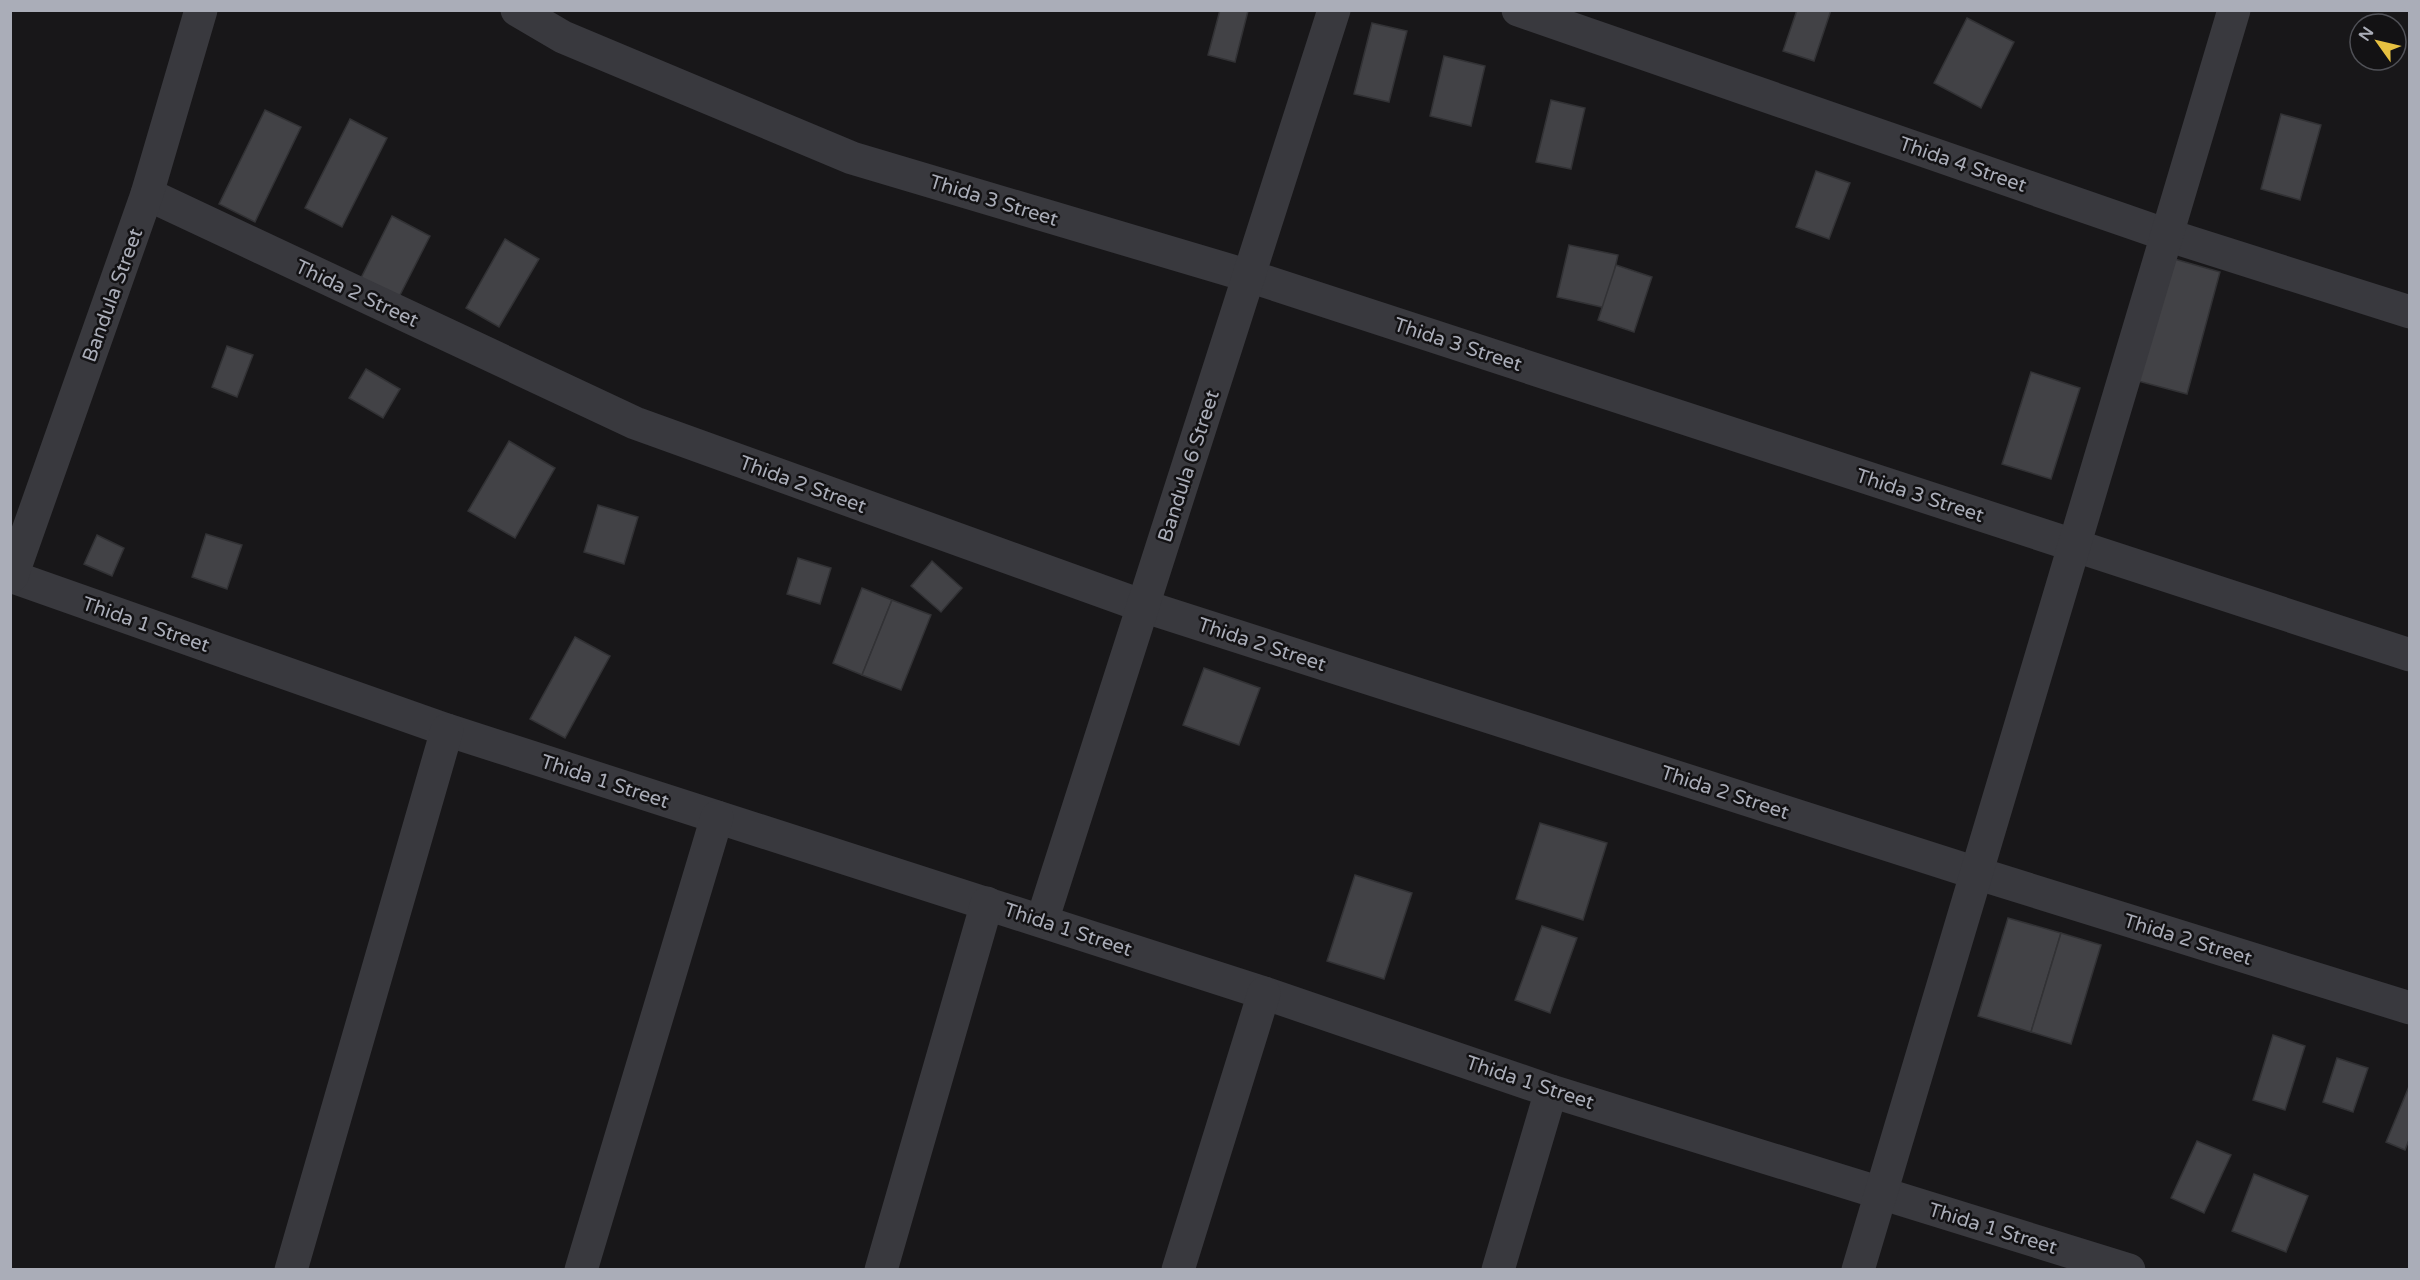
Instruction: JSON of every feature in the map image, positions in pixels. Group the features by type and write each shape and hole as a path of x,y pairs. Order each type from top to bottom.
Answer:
{"street":[{"name":"Bandula Street","path":"11,576 147,194 201,10"},
{"name":"Thida 3 Street","path":"517,10 563,37 852,158 1249,276 2409,655"},
{"name":"Bandula 6 Street","path":"1042,921 1334,10"},
{"name":"Thida 4 Street","path":"1518,10 2167,235 2409,312"},
{"path":"1858,1269 2234,10"},
{"name":"Thida 2 Street","path":"147,194 635,423 1143,606 1976,873 2409,1008"},
{"name":"Thida 1 Street","path":"11,576 447,730 1264,993 1551,1090 2129,1269"},
{"path":"291,1269 447,730"},
{"path":"581,1269 717,817"},
{"path":"881,1269 987,903"},
{"path":"1178,1269 1264,993"},
{"path":"1498,1269 1551,1090"}],"building":[{"path":"1220,10 1248,11 1235,62 1208,55"},
{"path":"1797,10 1831,10 1814,61 1783,51"},
{"path":"1967,18 2014,42 1981,108 1934,83"},
{"path":"1372,23 1407,31 1389,102 1354,94"},
{"path":"1444,56 1485,66 1471,126 1430,116"},
{"path":"1551,100 1585,108 1571,169 1536,162"},
{"path":"265,110 301,127 255,222 219,204"},
{"path":"2281,114 2321,125 2300,200 2261,189"},
{"path":"350,119 387,138 342,227 305,208"},
{"path":"1816,171 1850,183 1829,239 1796,227"},
{"path":"392,216 430,236 399,297 361,278"},
{"path":"505,239 539,259 499,327 466,308"},
{"path":"1569,245 1618,255 1606,308 1557,297"},
{"path":"2171,258 2220,272 2187,394 2138,381"},
{"path":"1616,265 1652,277 1634,332 1598,320"},
{"path":"227,346 253,355 237,397 212,387"},
{"path":"366,369 400,389 383,418 349,398"},
{"path":"2031,372 2080,388 2051,479 2002,464"},
{"path":"509,441 555,468 515,538 468,511"},
{"path":"598,505 638,517 624,564 584,552"},
{"path":"206,534 242,545 227,589 192,577"},
{"path":"97,535 124,548 112,576 84,564"},
{"path":"798,558 831,568 820,604 787,594"},
{"path":"932,561 962,588 941,612 911,586"},
{"path":"862,588 892,600 862,675 833,663"},
{"path":"892,600 931,615 901,690 862,675"},
{"path":"575,637 610,656 565,738 530,719"},
{"path":"1204,668 1260,688 1239,745 1183,725"},
{"path":"1540,823 1607,843 1583,920 1516,899"},
{"path":"1355,875 1412,893 1384,979 1327,961"},
{"path":"2008,918 2061,933 2031,1032 1978,1016"},
{"path":"1542,926 1577,938 1550,1013 1515,1000"},
{"path":"2061,933 2101,945 2071,1044 2031,1032"},
{"path":"2273,1035 2305,1046 2285,1110 2253,1100"},
{"path":"2337,1058 2368,1068 2353,1112 2323,1102"},
{"path":"2410,1084 2410,1137 2405,1150 2386,1142"},
{"path":"2197,1141 2231,1155 2204,1213 2171,1198"},
{"path":"2254,1174 2308,1196 2286,1252 2232,1231"}]}
